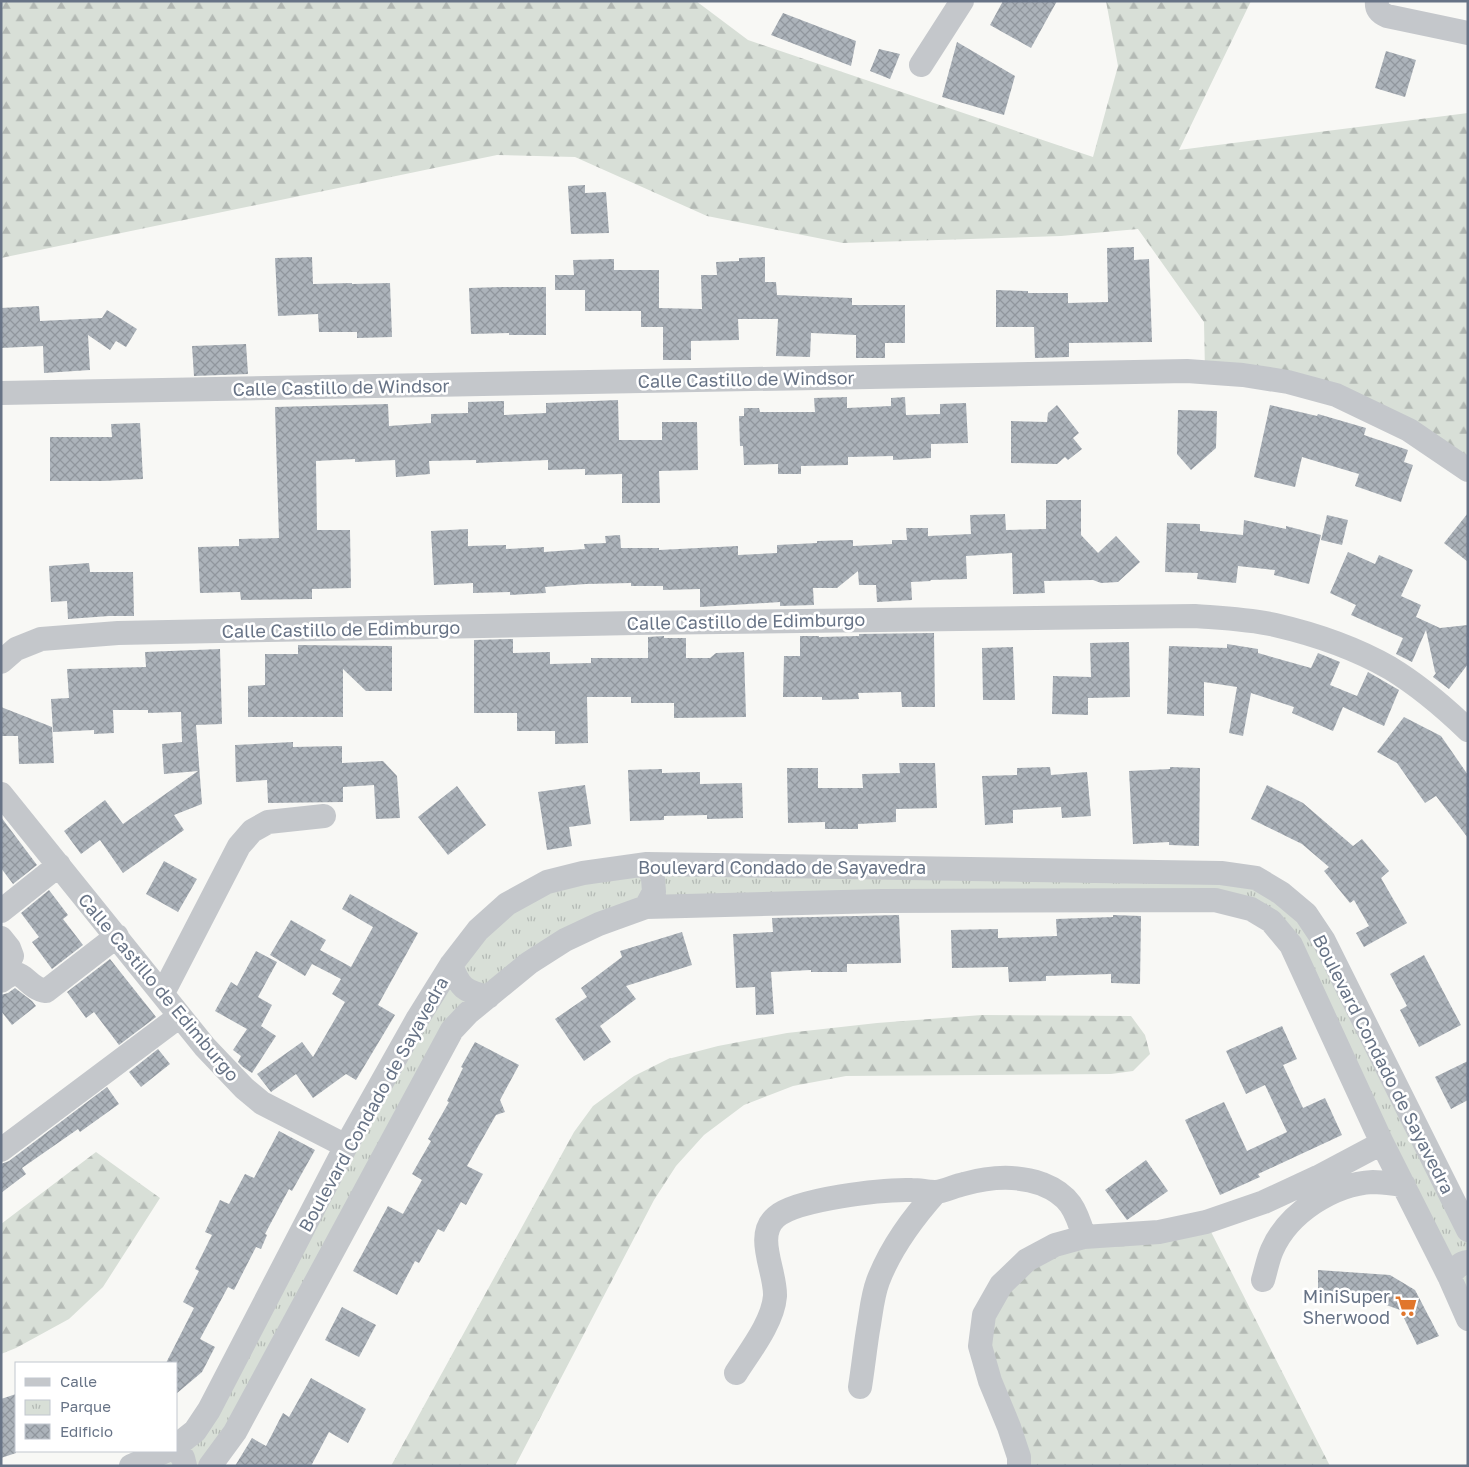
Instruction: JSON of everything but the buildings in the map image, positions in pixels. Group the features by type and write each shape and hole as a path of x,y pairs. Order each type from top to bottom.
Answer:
{"street":[{"path":"921,65 962,1"},
{"path":"1377,1 1376,6 1380,13 1386,16 1468,33"},
{"name":"Calle Castillo de Windsor","path":"1,393 1187,371 1243,375 1288,382 1336,395 1409,430 1468,470"},
{"name":"Calle Castillo de Edimburgo","path":"1,662 16,649 41,639 118,634 664,622 1195,616 1274,624 1314,635 1353,650 1389,668 1420,689 1446,709 1468,730"},
{"name":"Calle Castillo de Edimburgo","path":"1,794 225,1070 262,1103 346,1146"},
{"path":"163,993 239,846 252,831 268,822 324,816"},
{"path":"646,907 654,892 653,878 647,864"},
{"name":"Boulevard Condado de Sayavedra","path":"178,1445 195,1430 209,1410 346,1146 418,1018 451,965 478,930 507,904 547,882 583,873 647,864 1221,873 1256,878 1281,893 1306,914 1324,941 1468,1230"},
{"path":"1,911 59,866"},
{"name":"Boulevard Condado de Sayavedra","path":"210,1466 235,1432 452,1030 468,1013 529,963 565,940 599,924 646,907 882,901 1215,900 1251,909 1271,921 1291,945 1382,1143 1449,1276 1468,1319"},
{"path":"1,980 8,974 20,974 33,987 46,991 117,936"},
{"path":"1,938 9,948 12,956 1,967"},
{"path":"451,965 458,983 470,992 488,997"},
{"path":"1,1150 180,1016"},
{"path":"1020,1466 1009,1427 990,1381 980,1346 984,1315 1001,1284 1027,1260 1055,1245 1084,1238 1159,1232 1206,1222 1264,1202 1318,1177 1382,1143"},
{"path":"736,1373 770,1316 775,1296 766,1232 776,1217 790,1208 843,1196 889,1191 913,1190 936,1192 984,1180 1003,1178 1024,1179 1058,1191 1070,1202 1078,1217 1084,1238"},
{"path":"1263,1280 1272,1250 1289,1223 1313,1202 1341,1188 1372,1182 1404,1185"},
{"path":"860,1387 872,1307 878,1283 888,1259 903,1233 936,1192"},
{"path":"1449,1276 1456,1268 1468,1262"},
{"path":"178,1450 185,1466"},
{"path":"131,1466 164,1452"}],"green space":[{"path":"1,1 696,1 748,40 1093,157 1118,66 1106,1 1251,1 1179,150 1468,113 1468,470 1336,395 1205,372 1204,322 1138,229 1061,236 843,243 707,216 575,157 497,155 1,258"},
{"path":"583,873 1221,873 1306,914 1468,1230 1468,1319 1302,969 1251,909 646,907 599,924 468,1013 210,1466 131,1466 178,1452 178,1448 478,930"},
{"path":"982,1015 1131,1016 1145,1035 1150,1054 1133,1071 1111,1074 846,1076 793,1086 744,1105 704,1135 676,1166 654,1200 515,1466 391,1466 574,1132 593,1106 634,1076 668,1059 718,1046 787,1033 877,1023"},
{"path":"96,1152 160,1198 103,1287 69,1319 16,1348 1,1354 1,1224"},
{"path":"1206,1222 1330,1466 1019,1466 984,1315 1027,1260"}],"place":[{"name":"MiniSuper Sherwood","path":"1406,1306"}]}
